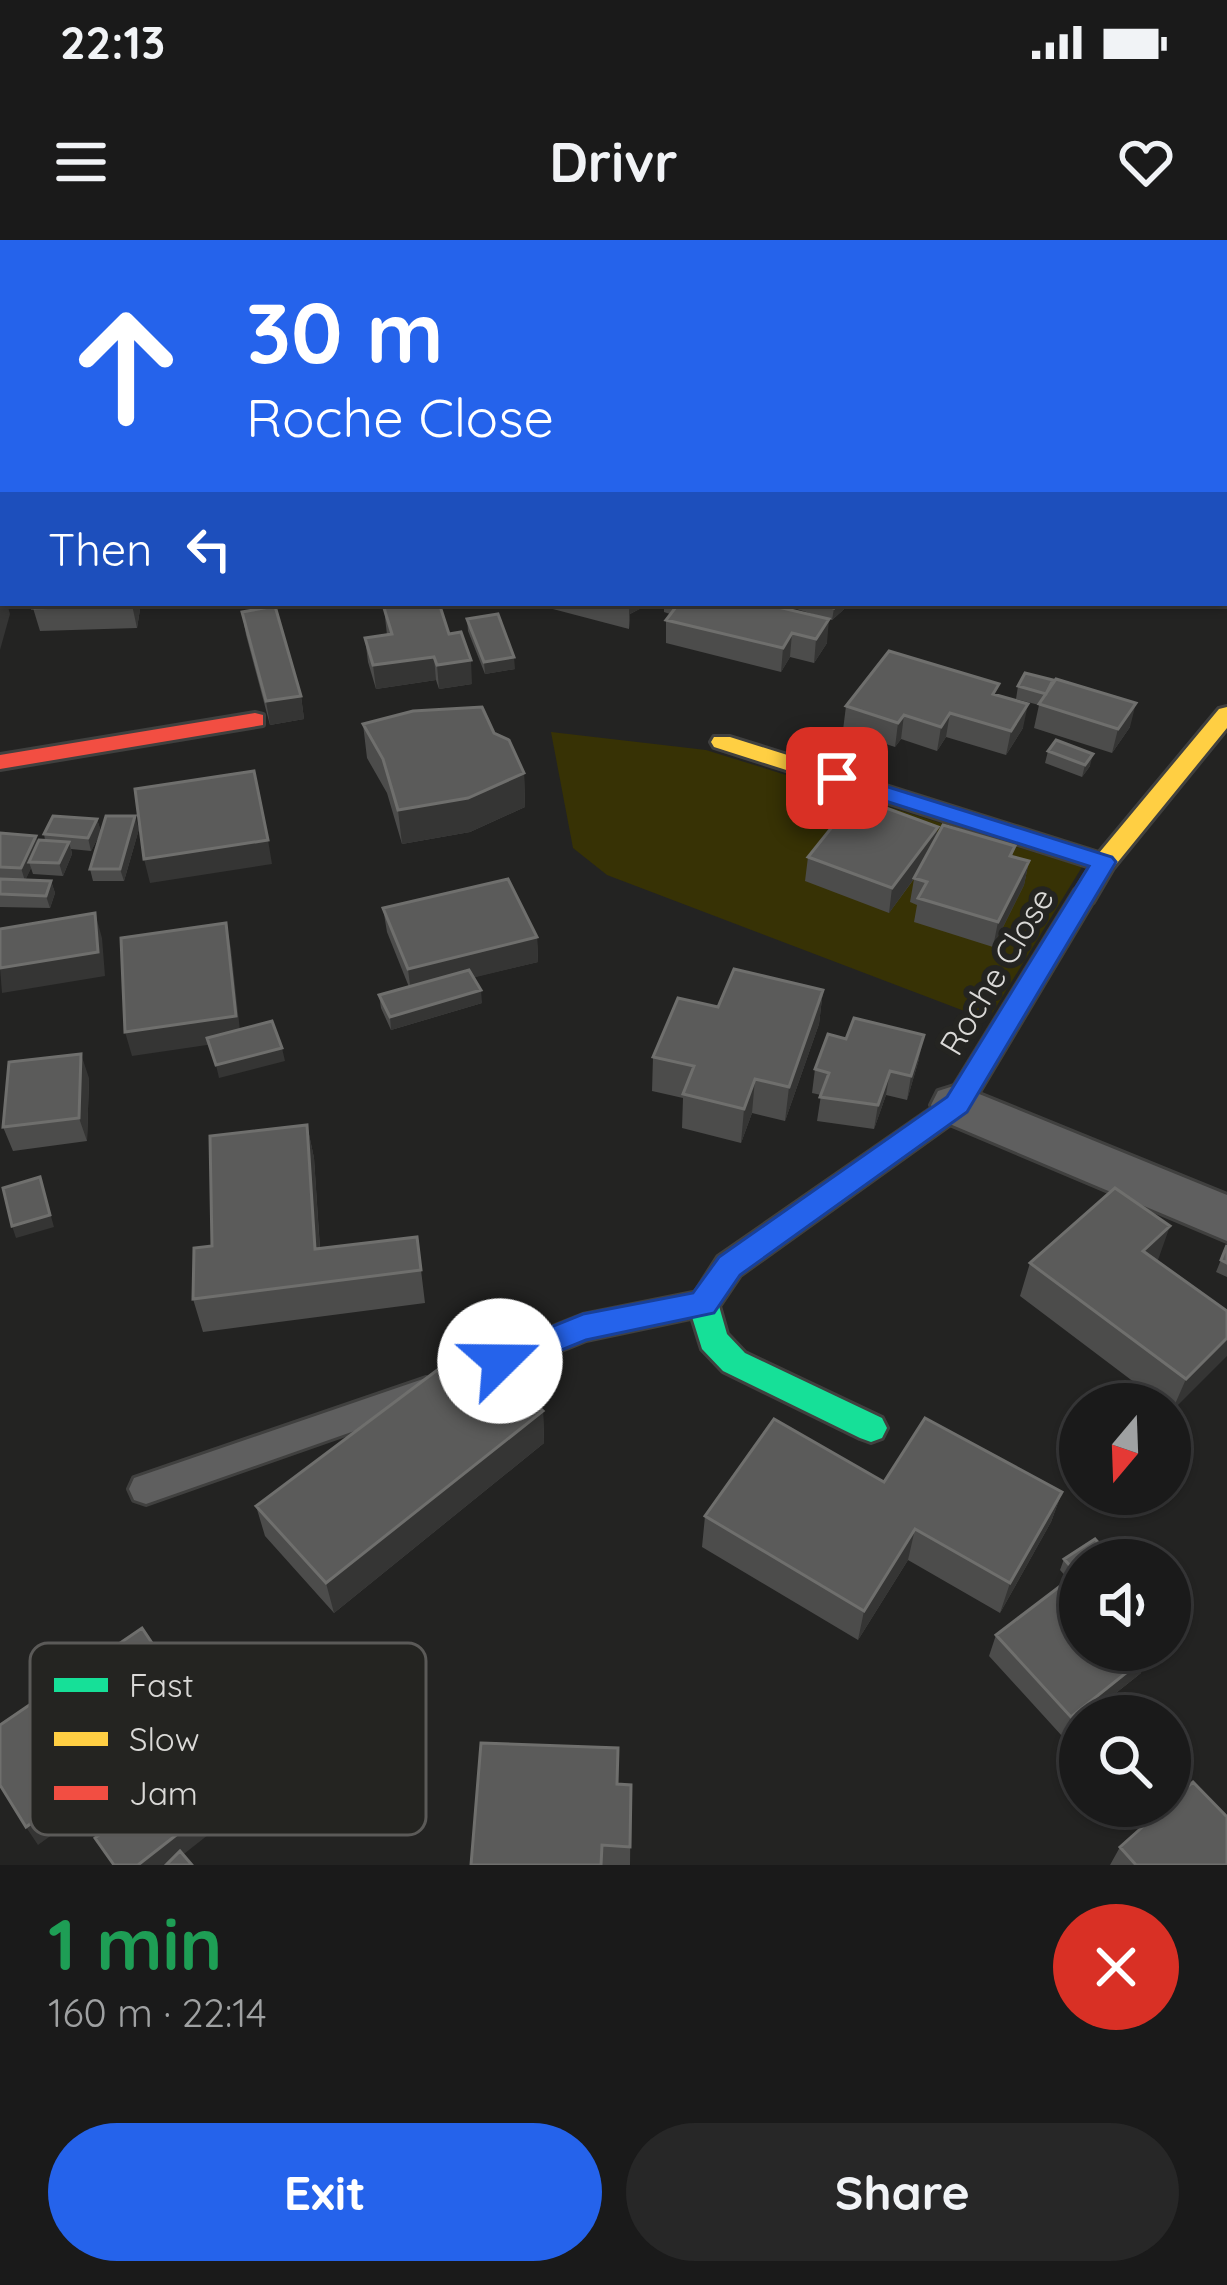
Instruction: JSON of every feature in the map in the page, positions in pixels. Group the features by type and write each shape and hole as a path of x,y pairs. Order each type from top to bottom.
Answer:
{"street":[{"name":"Roche Close","path":"703,1304 729,1266 957,1105 1104,862 1227,714"},
{"path":"0,762 255,720"},
{"path":"722,742 1104,862"},
{"path":"957,1105 1227,1219"},
{"path":"703,1304 713,1340 734,1362 871,1428"}],"lane":[{"path":"146,1489 418,1396 583,1328 703,1304"}],"shaded area":[{"path":"551,732 706,750 1082,867 988,1020 607,875 573,848"}],"building":[{"path":"275,606 301,696 266,701 242,612"},
{"path":"440,606 449,634 461,632 471,660 437,665 434,657 373,665 365,638 392,634 384,608"},
{"path":"677,606 774,606 829,619 816,639 792,633 783,648 666,620"},
{"path":"498,614 514,657 484,662 467,619"},
{"path":"889,651 999,684 993,694 1028,704 1011,731 950,713 941,727 904,715 898,723 846,706"},
{"path":"1025,673 1053,680 1046,694 1018,686"},
{"path":"1056,679 1136,703 1118,729 1039,704"},
{"path":"482,707 494,733 509,740 524,773 468,798 398,810 383,759 363,724 413,711"},
{"path":"1056,740 1093,754 1085,765 1048,751"},
{"path":"254,771 268,840 144,859 135,789"},
{"path":"856,797 938,827 892,888 808,857"},
{"path":"53,816 97,819 88,838 44,834"},
{"path":"106,816 135,816 120,869 90,869"},
{"path":"943,825 1015,846 1010,856 1029,861 998,922 918,898 927,882 914,878"},
{"path":"0,833 36,836 21,868 0,867"},
{"path":"39,840 69,842 59,863 29,862"},
{"path":"0,879 51,881 46,896 0,894"},
{"path":"508,879 537,937 408,969 383,908"},
{"path":"95,913 98,952 0,968 0,929"},
{"path":"226,923 236,1016 125,1032 121,938"},
{"path":"734,969 823,990 789,1087 755,1079 744,1109 683,1094 694,1066 653,1057 678,998 718,1007"},
{"path":"469,970 481,990 390,1017 379,995"},
{"path":"854,1018 924,1035 911,1076 890,1071 878,1105 820,1097 829,1073 815,1069 828,1034 846,1039"},
{"path":"272,1021 282,1048 216,1065 207,1038"},
{"path":"81,1054 79,1118 3,1127 9,1062"},
{"path":"307,1125 315,1249 417,1237 421,1270 193,1299 194,1248 212,1246 210,1136"},
{"path":"40,1177 50,1215 12,1226 3,1188"},
{"path":"1115,1188 1170,1226 1143,1251 1227,1311 1227,1338 1186,1379 1030,1263"},
{"path":"472,1344 543,1411 326,1583 256,1506"},
{"path":"925,1418 1059,1490 1059,1497 1010,1583 915,1529 864,1611 705,1516 774,1419 884,1482"},
{"path":"1059,1587 1059,1671 1128,1671 1098,1695 1059,1695 1059,1704 996,1635"},
{"path":"142,1628 152,1643 120,1643"},
{"path":"30,1705 30,1824 26,1827 0,1785 0,1725"},
{"path":"481,1743 618,1748 617,1784 631,1785 630,1847 602,1845 601,1865 471,1865"},
{"path":"1191,1784 1227,1817 1227,1865 1136,1865 1120,1847 1142,1827 1191,1827"},
{"path":"176,1835 138,1865 114,1865 95,1838"},
{"path":"180,1851 192,1865 166,1865"}],"traffic: fast":[{"path":"871,1428 734,1362 713,1340 703,1304 729,1266 957,1105 1084,896"}],"traffic: slow":[{"path":"1084,896 1104,863 1227,714"},
{"path":"722,742 1104,863"}],"traffic: jam":[{"path":"0,762 255,720"}],"route":[{"path":"500,1361 583,1328 703,1304 729,1266 957,1105 1104,862 837,778"}]}
